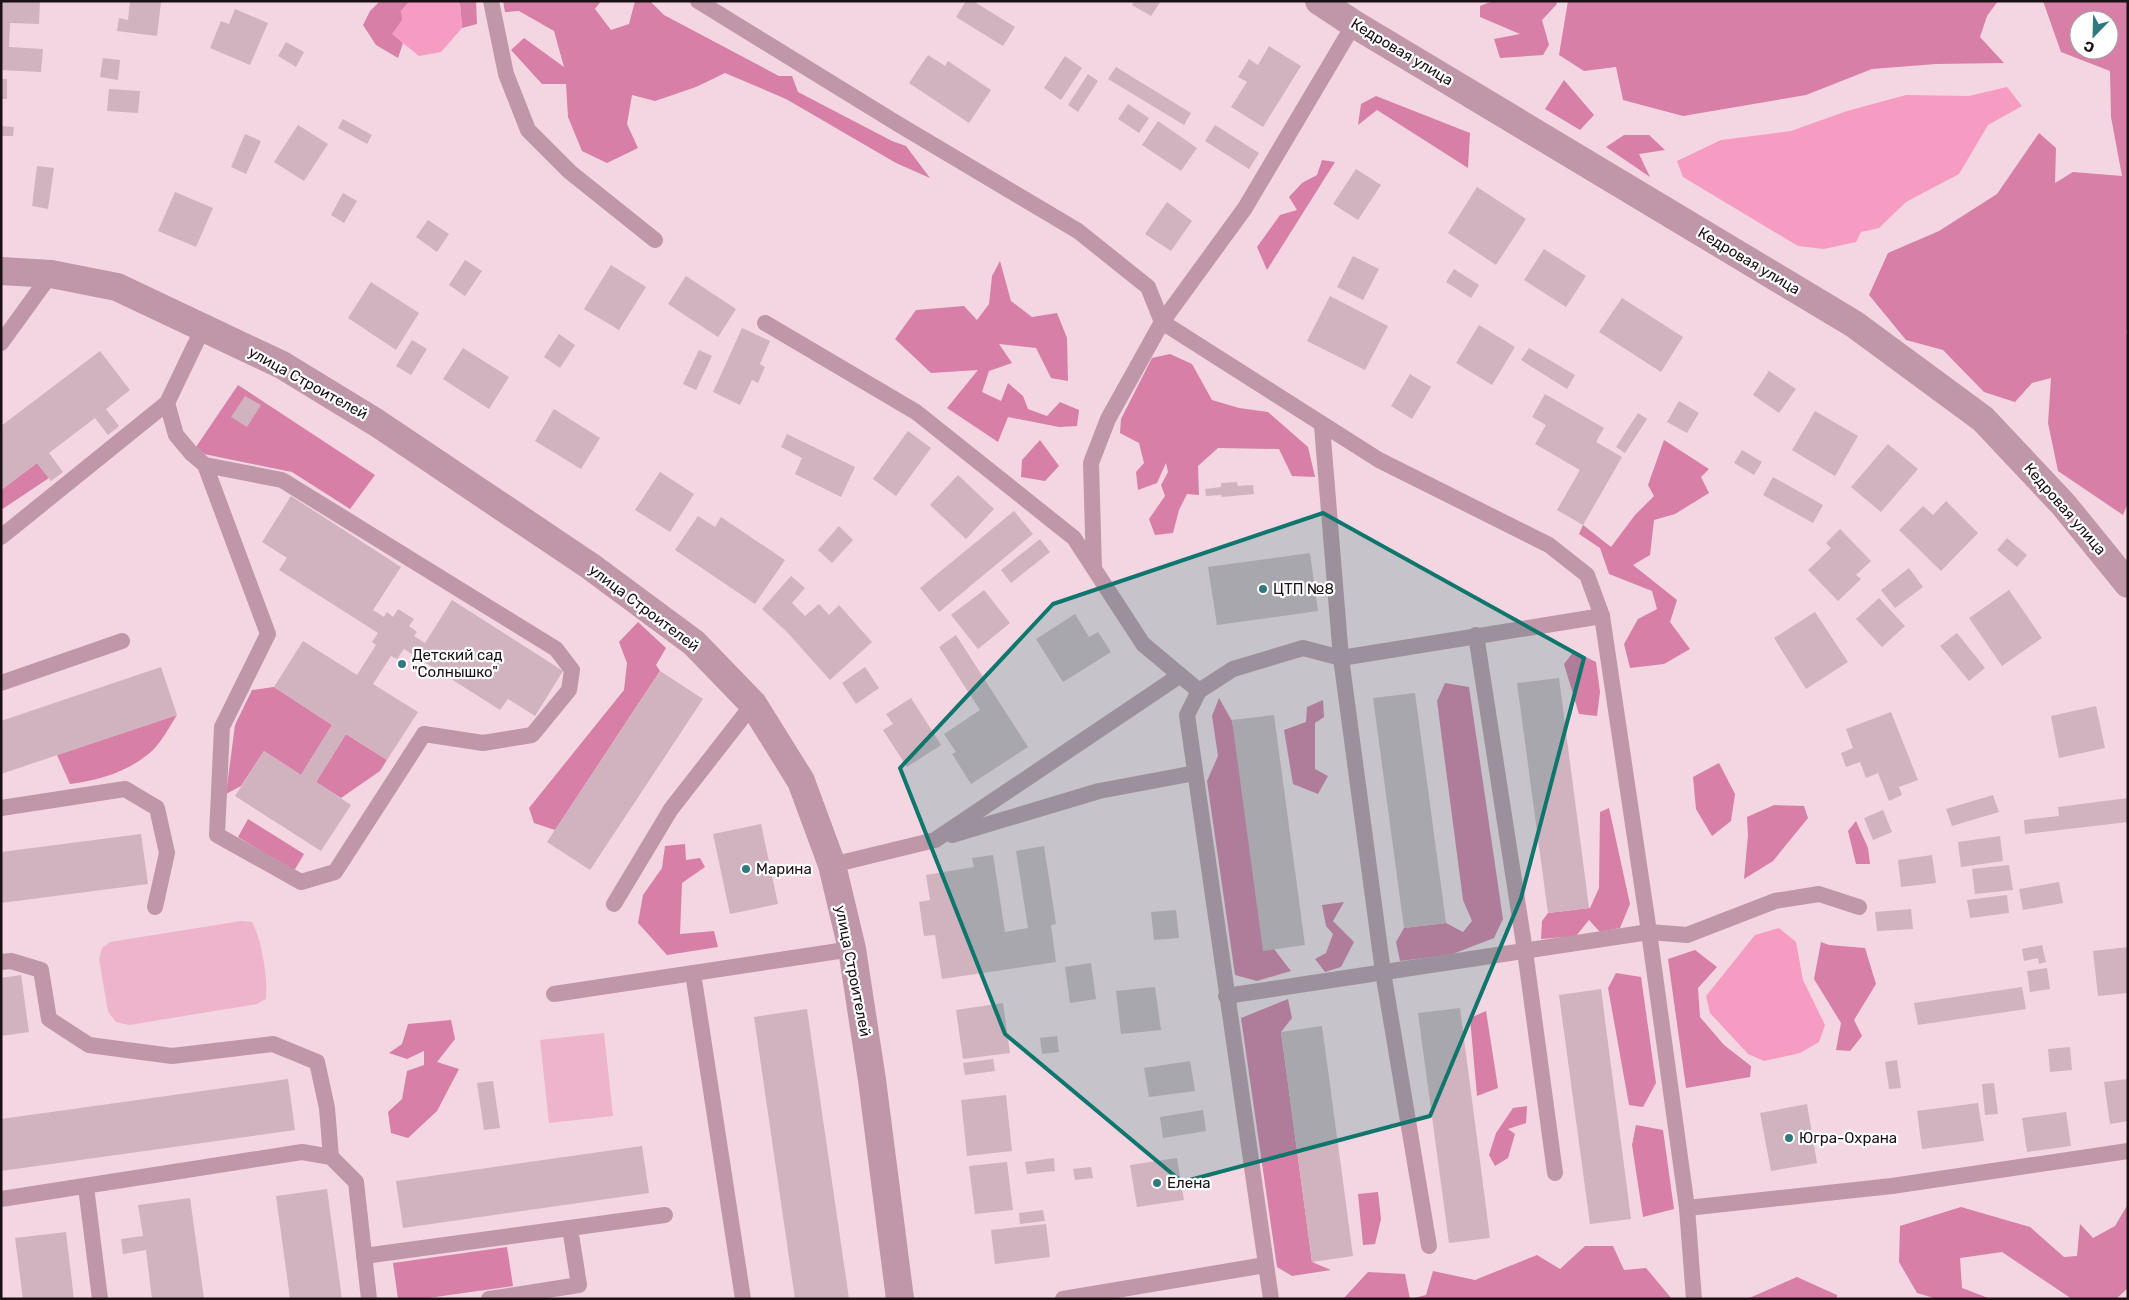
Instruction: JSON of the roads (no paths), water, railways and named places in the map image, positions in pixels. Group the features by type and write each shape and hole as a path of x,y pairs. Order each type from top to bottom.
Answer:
{"street":[{"name":"Кедровая улица","path":"1319,1 1354,24 1854,324 1983,419 2063,504 2128,584"},
{"name":"улица Строителей","path":"1,271 51,274 117,287 282,365 370,418 590,566 694,643 754,704 800,781 832,865 852,949 872,1080 900,1299"}],"lane":[{"path":"491,1 506,74 528,130 570,172 655,240"},
{"path":"698,1 889,119 1078,231 1148,287 1162,322 1322,426 1379,460 1549,545 1587,575 1602,616 1649,932 1687,1208 1694,1299"},
{"path":"1094,568 1091,463 1108,419 1162,322 1245,208 1354,24"},
{"path":"1,343 51,274"},
{"path":"765,323 916,412 1074,538 1143,644 1199,691"},
{"path":"1,537 167,403 203,328"},
{"path":"167,403 176,435 192,454 205,465 282,480 556,650 572,670 569,690 532,735 483,743 424,734 335,872 301,882 217,835 222,727 268,634 205,465"},
{"path":"1322,426 1340,658 1383,972 1430,1246"},
{"path":"1270,1299 1187,715 1199,691 1232,669 1303,648 1340,658 1602,616"},
{"path":"1476,635 1525,951 1555,1173"},
{"path":"1,683 122,641"},
{"path":"935,840 1179,676"},
{"path":"614,904 671,809 754,704"},
{"path":"832,865 935,840 1099,791 1195,773"},
{"path":"1,808 125,789 157,808 167,853 155,907"},
{"path":"1226,996 1649,932 1687,935 1775,901 1819,894 1860,907"},
{"path":"554,994 852,949"},
{"path":"1,962 11,961 41,970 49,1019 89,1045 172,1056 273,1044 317,1062 327,1108 331,1157"},
{"path":"693,973 743,1299"},
{"path":"1687,1208 1892,1186 2128,1151"},
{"path":"1,1199 302,1152 331,1157 356,1182 369,1299"},
{"path":"86,1187 100,1299"},
{"path":"364,1256 665,1215"},
{"path":"489,1299 579,1285 570,1228"},
{"path":"1063,1299 1265,1265"}],"place":[{"name":"ЦТП №8","path":"1263,589"},
{"name":"Детский сад \"Солнышко\"","path":"402,664"},
{"name":"Марина","path":"746,869"},
{"name":"Югра-Охрана","path":"1789,1138"},
{"name":"Елена","path":"1157,1183"}]}
